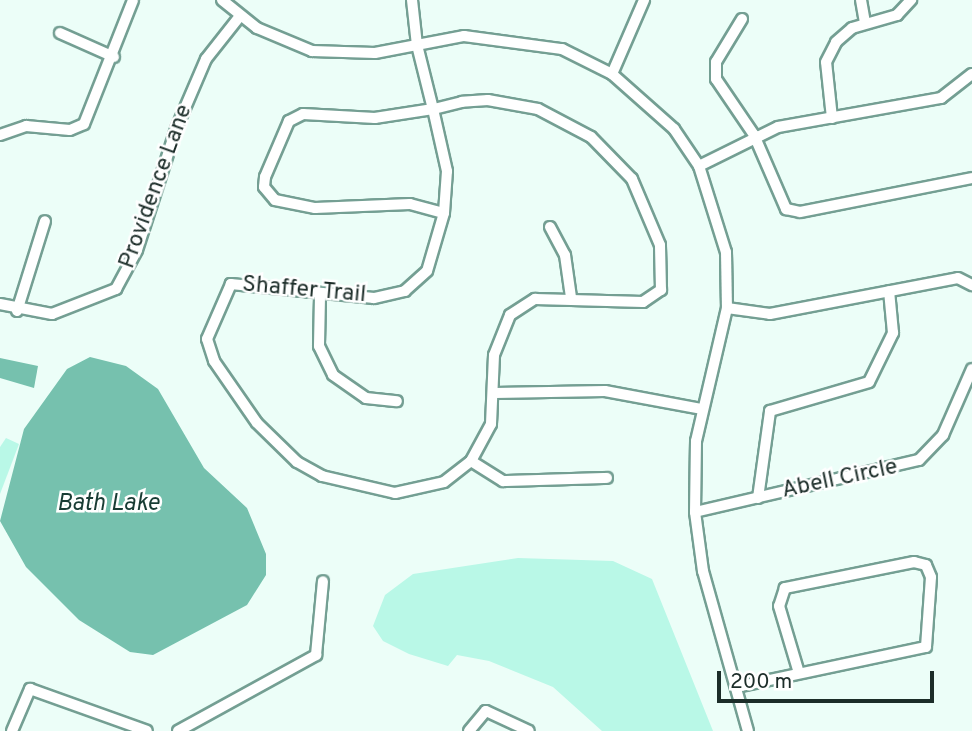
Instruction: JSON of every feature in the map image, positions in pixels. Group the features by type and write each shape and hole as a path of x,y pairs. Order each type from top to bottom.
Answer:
{"street":[{"path":"0,135 26,126 79,128 114,57 134,0"},
{"path":"222,0 240,16 276,39 312,51 374,53 464,36 512,38 562,49 612,74 657,109 699,166 726,252 727,308 702,409 695,512 703,571 748,731"},
{"name":"Shaffer Trail","path":"412,0 417,45 447,171 444,213 426,271 405,291 320,297 231,284 210,326 214,361 276,442 321,475 370,491 421,492 471,461 491,424 495,393 494,355 510,315 535,299 571,297 643,302 661,290 660,245 632,179 591,137 538,109 488,100 433,109"},
{"path":"612,74 644,0"},
{"path":"861,0 865,23"},
{"path":"832,118 826,62 844,34 865,23 897,15 911,0"},
{"name":"Providence Lane","path":"0,304 37,315 79,307 103,298 125,277 184,108 217,42 240,16"},
{"path":"742,19 732,26 715,71 754,135 781,202 792,212 972,178"},
{"path":"60,33 114,57"},
{"path":"699,166 754,135 940,98 972,74"},
{"path":"433,109 376,118 295,116 264,187 275,200 315,208 410,204 444,213"},
{"path":"17,311 45,221"},
{"path":"550,227 565,255 571,297"},
{"path":"727,308 770,314 958,278 972,285"},
{"path":"758,498 770,411 869,383 893,333 889,291"},
{"path":"320,297 319,346 333,375 366,398 397,401"},
{"name":"Abell Circle","path":"695,512 919,460 943,435 972,369"},
{"path":"495,393 605,391 702,409"},
{"path":"471,461 503,481 607,478"},
{"path":"736,687 926,647 931,577 926,565 914,562 785,588 779,606 799,673"},
{"path":"178,731 316,655 323,581"},
{"path":"12,731 30,689 148,731"},
{"path":"469,731 486,711 528,731"}],"shaded area":[{"path":"6,438 19,444 0,494 0,447"},
{"path":"518,558 613,561 652,579 713,731 602,731 553,687 489,661 457,655 448,666 409,654 383,641 373,626 385,595 413,574"}],"water":[{"name":"Bath Lake","path":"90,357 126,366 158,389 204,468 247,508 266,554 266,575 247,605 153,655 130,652 79,620 26,567 0,521 24,429 67,369"},
{"path":"0,358 38,366 34,388 0,378"}]}
